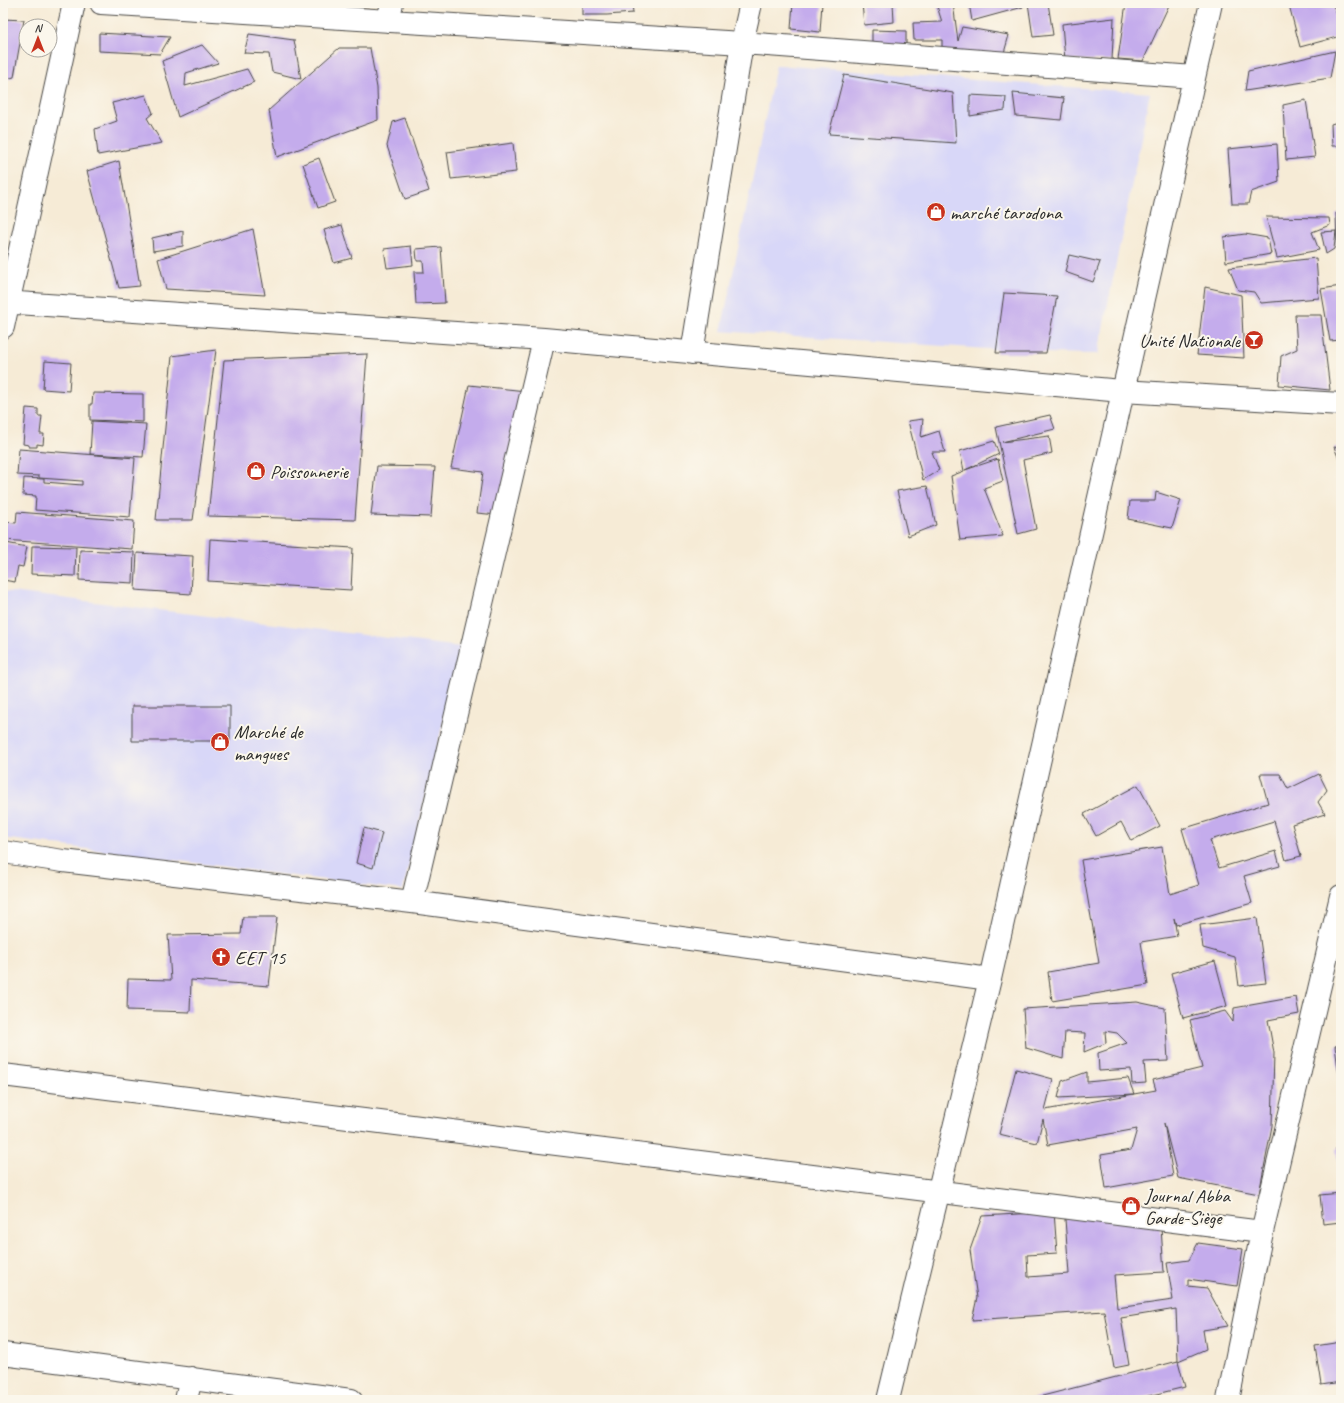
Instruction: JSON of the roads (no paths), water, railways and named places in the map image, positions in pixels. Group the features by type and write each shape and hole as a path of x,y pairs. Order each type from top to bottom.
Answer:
{"street":[{"path":"3,327 5,302 74,3"},
{"path":"101,3 390,12 742,44 1194,77"},
{"path":"692,353 742,44 752,3"},
{"path":"888,1400 990,979 1211,3"},
{"path":"5,302 544,339 1122,391 1341,404"},
{"path":"412,902 544,339"},
{"path":"3,852 63,862 412,902 990,979"},
{"path":"1228,1400 1262,1232 1341,896"},
{"path":"3,1075 1262,1232"},
{"path":"3,1354 351,1400"},
{"path":"186,1400 191,1378"}],"place":[{"name":"marché tarodona","path":"936,212"},
{"name":"Unité Nationale","path":"1254,340"},
{"name":"Poissonnerie","path":"256,471"},
{"name":"Marché de mangues","path":"220,742"},
{"name":"EET 15","path":"221,957"},
{"name":"Journal Abba Garde-Siège","path":"1131,1206"}]}
